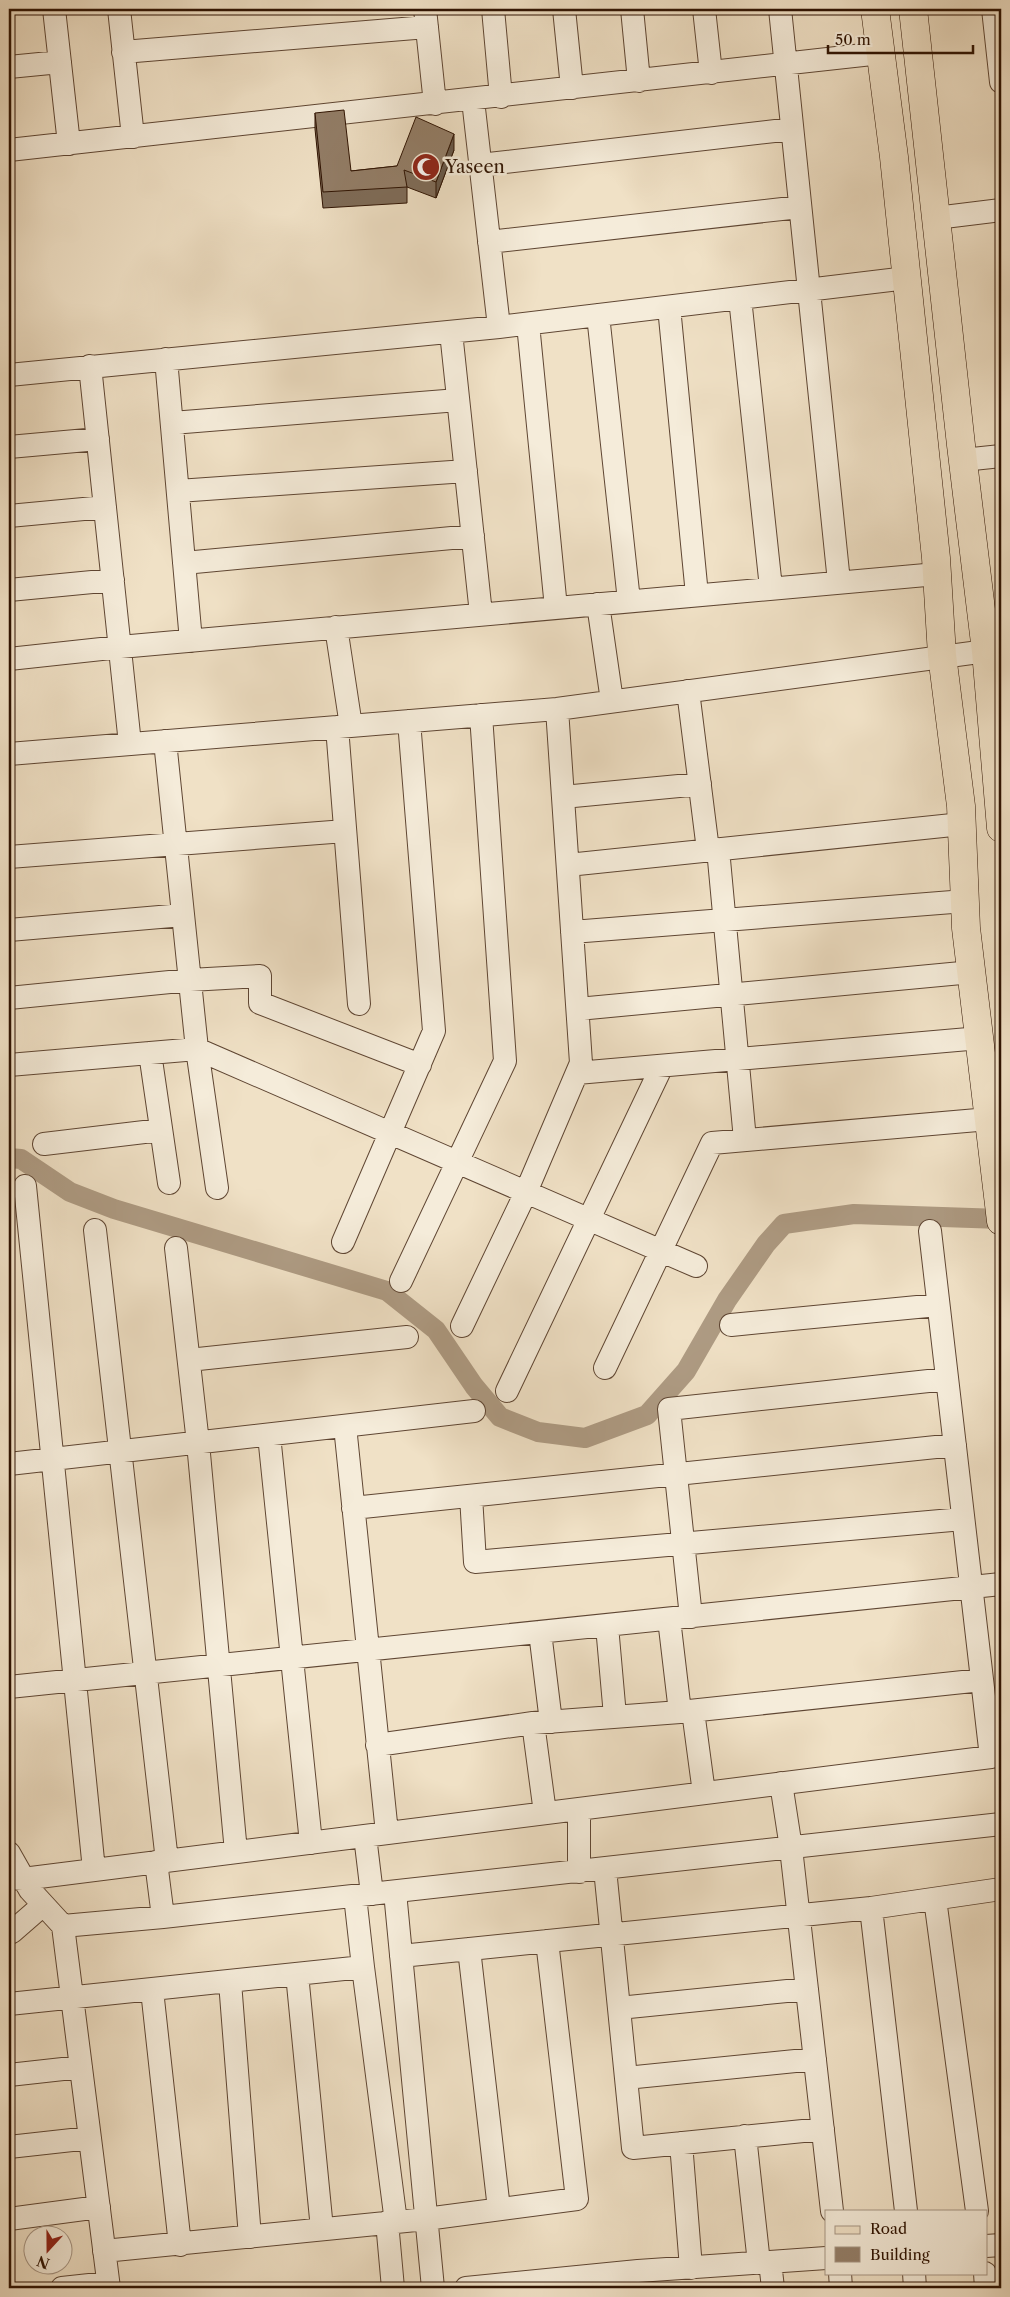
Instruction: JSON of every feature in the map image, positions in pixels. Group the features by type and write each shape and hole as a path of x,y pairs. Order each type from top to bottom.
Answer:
{"main road":[{"path":"875,9 907,278 937,574 942,656 962,824 965,901 972,972 1001,1221"},
{"path":"913,9 962,460 994,650 1001,828"}],"street":[{"path":"54,9 69,144"},
{"path":"119,9 133,137"},
{"path":"493,9 501,96"},
{"path":"564,9 572,88"},
{"path":"632,9 639,81"},
{"path":"704,9 711,73"},
{"path":"780,9 839,582"},
{"path":"993,9 1001,82"},
{"path":"124,52 426,18 435,104"},
{"path":"9,150 473,100 881,53"},
{"path":"9,67 60,62"},
{"path":"473,100 499,327"},
{"path":"480,165 792,129"},
{"path":"489,242 800,208"},
{"path":"936,218 1001,210"},
{"path":"9,375 528,324 907,278"},
{"path":"740,298 771,588"},
{"path":"669,307 696,595"},
{"path":"598,315 629,601"},
{"path":"528,324 556,608"},
{"path":"450,332 481,614"},
{"path":"166,359 191,640"},
{"path":"90,366 130,744"},
{"path":"172,423 458,400"},
{"path":"9,447 98,439"},
{"path":"962,460 1001,456"},
{"path":"178,491 466,471"},
{"path":"9,516 105,508"},
{"path":"184,563 473,536"},
{"path":"9,659 191,640 937,574"},
{"path":"9,590 113,580"},
{"path":"598,604 612,701"},
{"path":"336,628 344,726 345,831 359,1004"},
{"path":"9,754 557,709 994,650"},
{"path":"688,691 700,784 724,920 745,1140"},
{"path":"462,1326 526,1192 581,1063 557,709"},
{"path":"401,1282 505,1060 481,715"},
{"path":"342,1242 391,1134 434,1032 409,721"},
{"path":"165,741 197,1049 217,1188"},
{"path":"563,797 700,784"},
{"path":"568,865 962,824"},
{"path":"9,857 345,831"},
{"path":"572,932 965,901"},
{"path":"9,930 183,915"},
{"path":"578,1009 972,972"},
{"path":"9,998 190,980 260,976 260,1003 420,1065"},
{"path":"577,1073 980,1038"},
{"path":"9,1064 197,1049 696,1266"},
{"path":"150,1053 168,1183"},
{"path":"507,1391 662,1066"},
{"path":"605,1368 712,1143 989,1119"},
{"path":"44,1144 161,1130"},
{"path":"24,1186 94,1870"},
{"path":"95,1230 145,1673 161,1862 163,1917"},
{"path":"16,1879 991,1756 930,1231"},
{"path":"176,1248 198,1443 236,1852"},
{"path":"731,1325 938,1305"},
{"path":"189,1360 407,1337"},
{"path":"691,1617 669,1409 947,1379"},
{"path":"9,1464 474,1411"},
{"path":"345,1426 377,1745 376,1835 364,1895 363,1967 391,2222 393,2288"},
{"path":"269,1435 311,1843"},
{"path":"353,1508 955,1445"},
{"path":"471,1496 476,1562 963,1519"},
{"path":"9,1687 1001,1584"},
{"path":"669,1619 704,1793"},
{"path":"607,1626 615,1716"},
{"path":"540,1632 545,1813"},
{"path":"377,1745 542,1722 687,1712 982,1680"},
{"path":"781,1783 791,1848 832,2210"},
{"path":"579,1809 579,1872"},
{"path":"63,1926 579,1872 1001,1824"},
{"path":"9,1853 16,1879 30,1890 63,1926 99,2206 108,2286 62,2288"},
{"path":"605,1869 633,2148 823,2130"},
{"path":"401,1956 871,1908 1001,1890"},
{"path":"395,1892 433,2288"},
{"path":"934,1899 977,2210"},
{"path":"9,1932 12,1932 43,1905"},
{"path":"871,1908 906,2210"},
{"path":"104,2251 180,2245 426,2219 577,2199 547,1941"},
{"path":"469,1949 499,2209"},
{"path":"9,2004 363,1967"},
{"path":"297,1974 322,2229"},
{"path":"230,1982 250,2237"},
{"path":"620,2008 807,1989"},
{"path":"152,1990 180,2245"},
{"path":"626,2078 815,2060"},
{"path":"9,2075 82,2067"},
{"path":"745,2136 765,2263 773,2288"},
{"path":"9,2147 90,2138"},
{"path":"680,2143 691,2268"},
{"path":"9,2219 99,2206"},
{"path":"988,2246 1001,2245"},
{"path":"466,2288 650,2279 691,2268 825,2258"},
{"path":"840,2274 841,2288"},
{"path":"914,2274 915,2288"},
{"path":"985,2274 986,2288"}],"building":[{"path":"344,110 351,171 397,166 416,117 454,134 436,182 404,170 407,187 323,192 315,113"}],"waterway":[{"path":"9,1158 21,1159 70,1192 114,1209 387,1291 436,1330 474,1386 500,1417 538,1432 585,1438 647,1415 686,1371 727,1300 766,1244 784,1224 854,1214 1001,1219"}],"place":[{"name":"Yaseen","path":"426,167"}]}
